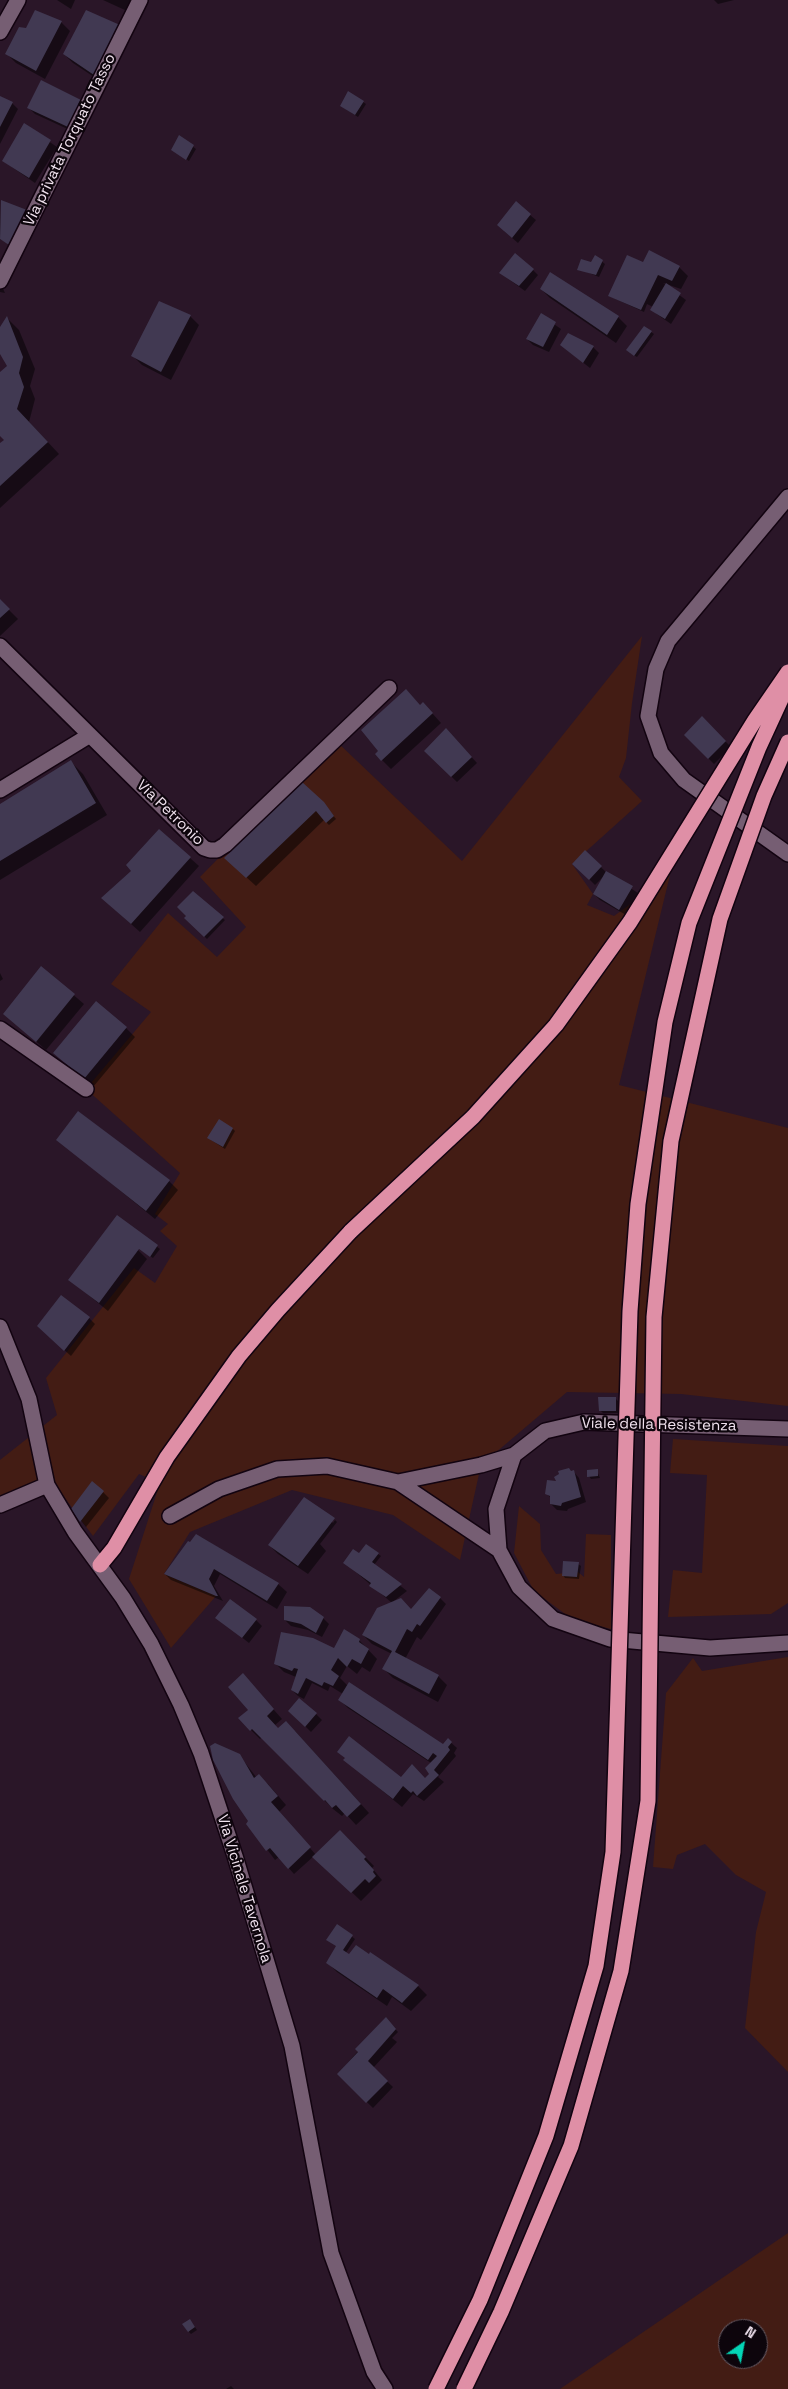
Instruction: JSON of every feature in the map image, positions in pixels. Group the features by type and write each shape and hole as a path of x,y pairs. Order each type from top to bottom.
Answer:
{"highway":[{"path":"100,1565 114,1548 167,1458 239,1356 310,1274 351,1231 484,1105 556,1025 630,922 755,720 788,672"},
{"path":"436,2389 480,2300 546,2136 596,1966 614,1852 630,1311 638,1204 659,1061 665,1022 689,923 759,747 788,684"},
{"path":"464,2389 501,2312 571,2146 620,1971 648,1801 654,1317 672,1141 720,919 764,796 788,742"}],"street":[{"path":"0,32 18,0"},
{"name":"Via privata Torquato Tasso","path":"0,281 140,0"},
{"path":"788,497 668,641 656,669 648,716 661,753 684,780 788,854"},
{"name":"Via Petronio","path":"0,646 204,848 217,850 389,688"},
{"path":"0,790 90,735"},
{"path":"0,1029 86,1089"},
{"name":"Via Vicinale Tavernola","path":"0,1327 29,1399 47,1485 151,1644 182,1705 200,1753 234,1856 292,2046 331,2253 374,2372 384,2389"},
{"name":"Viale della Resistenza","path":"514,1455 545,1431 584,1422 788,1429"},
{"path":"398,1482 481,1465 514,1455"},
{"path":"514,1455 496,1509 499,1550 519,1587 553,1619 610,1640 710,1648 788,1643"},
{"path":"170,1516 219,1489 277,1469 327,1466 398,1482 499,1550"},
{"path":"0,1505 47,1485"}],"shaded area":[{"path":"642,636 626,758 619,777 642,801 572,864 593,894 587,905 614,916 670,875 619,1085 788,1128 788,1406 681,1394 567,1392 481,1465 460,1560 393,1515 292,1490 190,1532 164,1574 216,1596 171,1648 129,1579 160,1483 139,1474 93,1536 59,1490 47,1485 0,1503 0,1460 57,1415 46,1378 134,1268 155,1283 177,1246 160,1231 168,1224 155,1214 180,1173 86,1089 151,1012 111,984 168,913 217,957 246,927 200,877 335,740 462,861"},
{"path":"673,1439 788,1446 788,1603 771,1614 668,1617 673,1570 702,1573 707,1475 670,1473"},
{"path":"519,1506 540,1524 541,1550 556,1574 578,1572 584,1577 586,1534 611,1535 611,1629 572,1619 534,1591 514,1553"},
{"path":"788,1657 788,2072 745,2028 756,1932 766,1892 736,1875 705,1844 677,1855 673,1869 653,1867 666,1693 693,1658 702,1671"},
{"path":"788,2233 788,2389 560,2389"}],"building":[{"path":"35,10 62,21 36,71 5,54 19,27 26,28"},
{"path":"86,10 120,25 94,75 63,54"},
{"path":"41,80 81,100 68,127 27,108"},
{"path":"348,91 364,101 355,115 340,106"},
{"path":"0,96 13,102 0,127"},
{"path":"24,123 51,140 29,178 2,161"},
{"path":"179,135 194,145 186,160 171,150"},
{"path":"1,200 27,210 9,245 0,239"},
{"path":"516,201 531,214 512,238 497,225"},
{"path":"649,250 680,266 672,281 658,275 641,310 608,296 627,255 643,262"},
{"path":"515,253 534,269 519,286 499,273"},
{"path":"595,255 603,260 596,275 577,270 581,259 591,262"},
{"path":"550,272 619,316 607,335 540,289"},
{"path":"666,283 681,293 665,319 650,310"},
{"path":"159,301 191,315 161,372 131,356"},
{"path":"541,313 556,322 543,347 526,339"},
{"path":"7,316 23,357 19,373 24,387 17,409 48,442 0,486 0,443 4,440 0,436 0,372 7,366 0,354 0,327"},
{"path":"644,326 652,331 634,356 626,350"},
{"path":"568,333 594,346 583,363 560,345"},
{"path":"0,599 10,609 0,618"},
{"path":"406,689 420,705 423,702 433,713 381,761 375,754 378,751 361,730"},
{"path":"702,716 726,741 708,759 684,735"},
{"path":"446,728 472,757 451,777 424,751"},
{"path":"71,760 96,803 0,861 0,804"},
{"path":"302,782 324,802 334,816 326,823 316,811 246,878 224,858"},
{"path":"159,829 191,857 131,924 101,898 131,871 126,865"},
{"path":"585,850 602,866 589,880 572,864"},
{"path":"606,871 633,886 619,910 593,894"},
{"path":"193,891 224,917 204,937 184,918 186,916 177,907"},
{"path":"41,966 75,994 36,1042 3,1014"},
{"path":"96,1001 127,1027 84,1079 53,1053"},
{"path":"78,1111 170,1180 146,1211 56,1140"},
{"path":"219,1119 233,1128 223,1147 207,1138"},
{"path":"117,1215 158,1245 150,1257 139,1249 99,1303 68,1280"},
{"path":"61,1295 90,1317 64,1351 37,1326"},
{"path":"598,1397 616,1397 616,1411 599,1411"},
{"path":"569,1468 571,1471 574,1470 581,1497 562,1503 561,1506 550,1504 550,1496 545,1494 547,1480 556,1481 554,1477 559,1474 558,1471"},
{"path":"598,1469 598,1476 587,1477 587,1470"},
{"path":"92,1481 104,1491 80,1522 71,1509"},
{"path":"304,1497 335,1518 298,1566 268,1545"},
{"path":"196,1534 279,1583 267,1601 214,1569 209,1579 218,1596 164,1574 188,1541 190,1542"},
{"path":"366,1544 379,1553 372,1562 402,1584 386,1597 369,1586 371,1583 343,1563 353,1549 359,1553"},
{"path":"563,1561 579,1562 577,1577 562,1576"},
{"path":"429,1588 441,1597 420,1626 417,1624 412,1632 407,1629 395,1652 439,1675 429,1694 382,1669 392,1651 362,1635 377,1608 401,1598 411,1609"},
{"path":"230,1599 257,1619 242,1638 215,1618"},
{"path":"284,1606 310,1607 324,1617 316,1633 301,1624 284,1620"},
{"path":"344,1629 360,1639 359,1642 369,1649 361,1664 352,1659 347,1667 338,1658 331,1670 339,1676 333,1686 324,1682 322,1686 306,1678 298,1694 291,1690 298,1669 294,1668 292,1671 274,1664 281,1632 313,1638 334,1648"},
{"path":"243,1673 274,1709 267,1716 278,1728 286,1721 361,1804 347,1817 336,1805 332,1808 324,1801 252,1729 250,1731 238,1718 248,1710 228,1687"},
{"path":"349,1682 443,1744 448,1738 452,1742 448,1747 450,1750 434,1770 439,1775 417,1796 413,1791 411,1793 403,1786 393,1799 343,1760 345,1758 337,1752 349,1736 401,1777 412,1764 425,1778 429,1774 425,1768 437,1756 433,1753 428,1760 338,1700"},
{"path":"299,1698 317,1713 305,1727 288,1711"},
{"path":"215,1743 240,1754 254,1778 259,1774 278,1796 271,1802 311,1847 288,1869 270,1848 266,1851 246,1824 248,1821 233,1799 213,1760 210,1746"},
{"path":"340,1830 366,1857 364,1859 374,1870 373,1872 376,1876 369,1883 365,1879 351,1893 312,1857"},
{"path":"337,1924 353,1935 343,1950 349,1954 356,1945 369,1954 370,1952 419,1985 402,2003 383,1989 377,1998 326,1963 336,1946 326,1940"},
{"path":"386,2017 396,2029 368,2061 388,2081 366,2103 337,2074 358,2052 355,2049"},
{"path":"190,2319 195,2327 188,2332 182,2324"}]}
